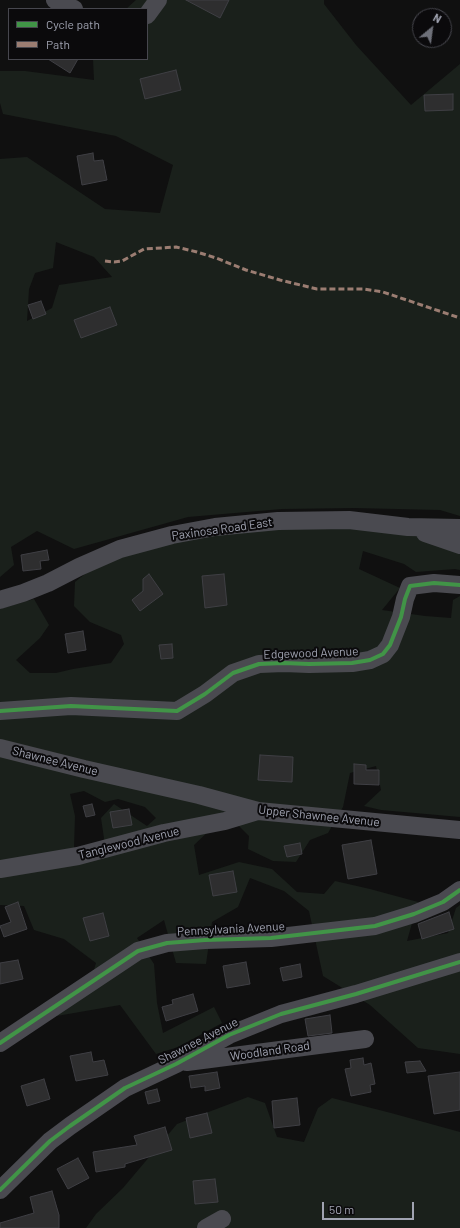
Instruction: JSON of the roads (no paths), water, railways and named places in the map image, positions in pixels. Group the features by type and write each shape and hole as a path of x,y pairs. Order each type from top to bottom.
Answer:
{"street":[{"path":"55,0 72,8"},
{"path":"148,14 158,0"},
{"name":"Paxinosa Road East","path":"0,600 48,583 79,567 120,549 172,535 215,527 278,521 349,520 408,527 460,528"},
{"name":"Paxinosa Road East","path":"408,527 460,545"},
{"name":"Edgewood Avenue","path":"0,711 71,706 177,711 205,694 233,673 259,664 352,664 370,660 383,654 390,645 401,617 410,586 434,583 460,585"},
{"name":"Shawnee Avenue","path":"0,748 109,774"},
{"name":"Upper Shawnee Avenue","path":"109,774 258,811 460,830"},
{"name":"Tanglewood Avenue","path":"0,869 78,856 164,833 225,821 258,811"},
{"name":"Pennsylvania Avenue","path":"0,1043 138,951 166,944 205,940 271,938 375,926 414,914 443,902 460,890"},
{"name":"Shawnee Avenue","path":"0,1190 39,1151 70,1126 125,1088 176,1064 229,1035 281,1014 356,994 460,962"},
{"name":"Woodland Road","path":"176,1064 365,1039"},
{"path":"206,1228 222,1219"}]}
